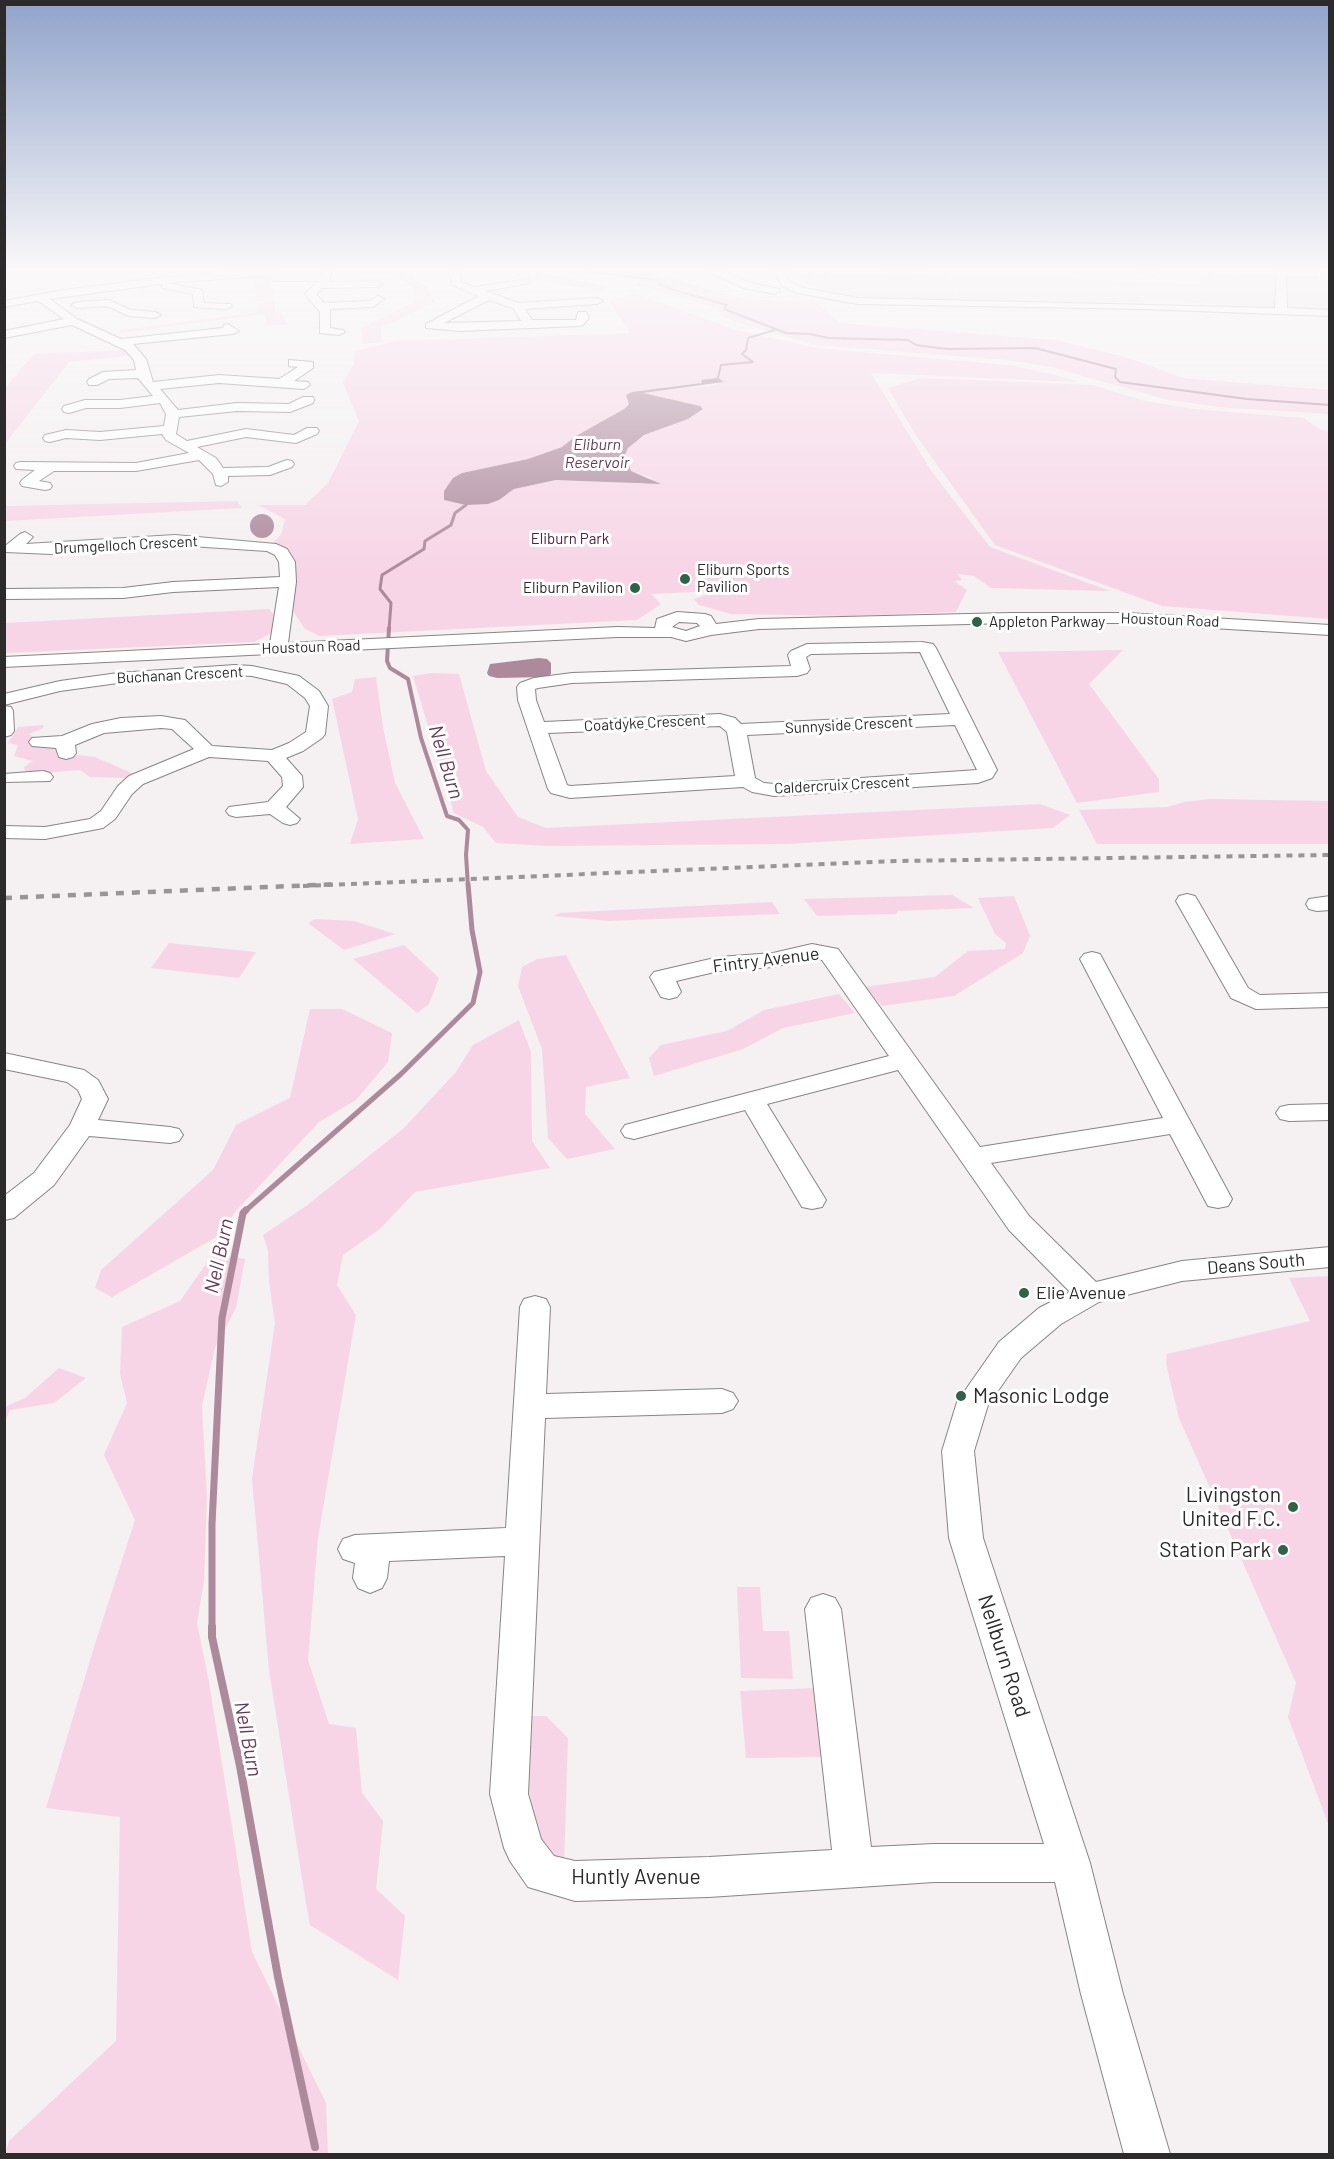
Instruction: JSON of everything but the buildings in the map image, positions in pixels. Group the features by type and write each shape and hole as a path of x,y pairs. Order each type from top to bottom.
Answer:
{"street":[{"path":"93,382 106,373"},
{"path":"120,373 142,374 150,386 171,406 173,414 171,438 211,460 220,477 274,475 287,464"},
{"path":"150,386 210,373"},
{"path":"236,373 304,385"},
{"path":"284,382 298,373"},
{"path":"69,409 84,400 120,404 163,399"},
{"path":"173,414 237,407 304,406"},
{"path":"50,438 66,430 99,436 170,429"},
{"path":"184,445 246,434 301,442 312,431"},
{"path":"21,466 52,465 134,478 202,455"},
{"path":"9,491 27,483 52,465"},
{"path":"27,483 45,486"},
{"name":"Drumgelloch Crescent","path":"8,552 25,537"},
{"name":"Drumgelloch Crescent","path":"8,552 175,540 270,547 281,552 287,562 288,582 278,649"},
{"path":"4,594 40,596 123,593 173,587 288,582"},
{"name":"Houstoun Road","path":"4,662 617,632 689,640 759,624 969,618 1127,618 1329,630"},
{"name":"Caldercruix Crescent","path":"689,640 797,670 801,669 797,655 807,649 922,646 927,648 962,719 987,770 985,774 978,777 774,790 759,788 746,780 570,792 558,789 526,700 526,687 573,678 689,640"},
{"path":"60,686 68,659"},
{"name":"Buchanan Crescent","path":"4,700 60,686 118,678 252,671 293,680 313,695 319,706 317,731 296,747 274,756 207,752 136,780 125,790 108,815 96,824 45,833 4,832"},
{"path":"4,711 4,731"},
{"name":"Sunnyside Crescent","path":"736,730 962,719"},
{"name":"Coatdyke Crescent","path":"535,728 720,720 728,722 736,730"},
{"path":"39,742 66,747 99,728 121,724 161,722 178,724 207,752"},
{"path":"736,730 746,780"},
{"path":"236,811 282,813 293,788 292,776 274,756"},
{"path":"10,778 43,777"},
{"path":"1187,901 1239,993 1246,998 1256,1002 1329,1000"},
{"path":"1174,924 1200,923"},
{"name":"Fintry Avenue","path":"661,978 719,964 773,960 812,951 825,951 830,954 876,1016 905,1060"},
{"path":"1092,959 1218,1199"},
{"path":"634,1131 905,1060 1019,1223 1090,1294"},
{"path":"4,1061 75,1076 89,1086 95,1099 82,1127 44,1179 8,1205"},
{"path":"752,1100 812,1200"},
{"path":"1289,1113 1329,1112"},
{"path":"974,1157 1179,1124"},
{"path":"82,1127 170,1135"},
{"name":"Deans South","path":"1182,1271 1329,1257"},
{"name":"Nellburn Road","path":"1147,2154 1102,1994 1070,1863 966,1538 958,1451 973,1402 1010,1350 1050,1316 1090,1294 1182,1271"},
{"name":"Huntly Avenue","path":"535,1307 510,1794 524,1848 542,1873 575,1881 854,1869 934,1863 1070,1863"},
{"path":"530,1406 722,1401"},
{"path":"366,1558 523,1541"},
{"path":"823,1609 854,1869"}],"green space":[{"path":"18,373 61,373 5,444 5,388"},
{"name":"Eliburn Park","path":"349,373 1045,373 1056,375 1079,382 871,373 932,472 990,547 1110,591 991,588 974,576 957,574 962,580 954,581 967,590 956,612 850,616 731,614 699,605 694,599 717,591 651,594 661,604 637,620 319,636 305,629 293,611 286,555 271,544 281,535 285,519 258,505 305,505 328,483 359,421 343,383","holes":["724,382 641,393 700,406 703,409 688,419 644,435 628,448 625,455 631,471 652,478 643,484 556,480 514,489 499,500 462,473 528,459 562,447 576,436 624,409 629,404 632,392"]},
{"path":"1071,373 1169,373 1183,378 1329,390 1329,414 1228,408 1168,400"},
{"path":"921,378 1093,385 1145,401 1194,409 1304,418 1319,429 1329,432 1329,619 1162,606 995,545 915,434 888,388"},
{"path":"237,501 242,508 5,521 5,506"},
{"path":"269,609 274,615 272,633 254,642 5,653 5,623"},
{"path":"1123,650 1089,684 1159,779 1159,792 1077,803 998,652"},
{"path":"431,673 459,674 486,771 518,817 546,828 1040,804 1070,815 1053,828 787,844 548,846 496,843 483,827 454,813 413,676"},
{"path":"376,677 383,727 395,783 424,839 350,844 358,819 332,699 352,692 355,679"},
{"path":"44,725 43,728 29,734 34,737 31,742 59,746 57,753 95,757 134,774 127,778 90,777 80,770 42,773 25,771 24,767 33,761 14,756 18,745 8,743 18,727"},
{"path":"1210,799 1329,801 1329,844 1097,844 1079,810 1167,807 1184,802"},
{"path":"952,895 974,908 898,911 896,914 817,916 804,899"},
{"path":"1014,896 1030,936 1023,953 954,996 882,1006 865,987 935,977 968,951 1005,949 1006,943 995,934 978,898"},
{"path":"772,902 780,914 609,921 554,916 559,913"},
{"path":"316,919 354,921 395,934 344,950 308,923"},
{"path":"169,943 256,952 239,978 151,968"},
{"path":"404,945 439,978 429,1004 417,1013 353,959"},
{"path":"566,955 630,1078 586,1087 585,1114 615,1149 567,1159 548,1138 542,1049 518,986 522,967 537,959"},
{"path":"839,994 855,1013 783,1028 743,1049 654,1076 649,1058 661,1045 727,1031 764,1010"},
{"path":"310,1009 342,1009 392,1033 388,1062 356,1100 319,1122 235,1212 220,1235 112,1297 95,1288 101,1270 213,1170 236,1125 290,1098"},
{"path":"519,1020 531,1052 532,1141 550,1168 415,1192 380,1229 343,1255 337,1285 356,1315 318,1538 308,1660 329,1724 356,1728 362,1793 383,1821 376,1889 405,1916 398,1980 310,1925 306,1903 269,1670 252,1478 275,1323 269,1282 268,1251 263,1235 306,1206 404,1128 456,1072 473,1045"},
{"path":"213,1254 245,1259 236,1308 215,1348 202,1406 207,1497 204,1581 197,1623 209,1682 252,1952 326,2103 328,2154 5,2154 9,2141 116,2041 120,1817 46,1808 135,1520 104,1455 127,1403 120,1374 122,1327 180,1301"},
{"name":"Station Park","path":"1330,1276 1329,1826 1288,1717 1296,1683 1179,1418 1166,1364 1167,1354 1310,1321 1289,1278"},
{"path":"59,1368 86,1378 54,1403 10,1410 5,1422 5,1407 25,1398"},
{"path":"737,1587 760,1587 763,1631 789,1631 793,1679 741,1678"},
{"path":"818,1688 824,1757 746,1758 740,1691"},
{"path":"522,1716 546,1716 568,1738 564,1867 544,1853 534,1819 524,1760"}],"water":[{"name":"Eliburn Reservoir","path":"718,378 724,382 643,393 700,406 703,409 688,419 644,435 628,448 625,455 631,471 661,484 556,480 514,489 499,500 488,504 466,505 444,500 444,491 453,478 462,473 528,459 562,447 576,436 624,409 629,404 626,395 632,392 702,383 701,380"},
{"path":"262,514 271,517 274,526 271,535 262,538 253,535 250,526 253,517"},
{"path":"547,659 551,663 551,674 546,677 497,678 487,673 490,664"}],"waterway":[{"path":"718,378 719,373"},
{"path":"1116,373 1115,377 1120,382 1247,399 1330,405"},
{"name":"Nell Burn","path":"389,630 391,603 380,589 382,575 424,549 425,541 451,525 455,513 466,505"},
{"name":"Nell Burn","path":"389,628 387,661 390,668 408,679 421,738 447,816 459,820 468,830 466,855 468,886"},
{"name":"Nell Burn","path":"244,1212 401,1074 473,1003 480,972 472,930 468,884"},
{"name":"Nell Burn","path":"244,1212 222,1318 212,1524 212,1637 240,1766 278,1977 315,2147"}],"railway":[{"path":"303,886 896,861 1330,855"},
{"path":"4,898 339,884"}],"place":[{"name":"Eliburn Sports Pavilion","path":"685,579"},
{"name":"Eliburn Pavilion","path":"635,588"},
{"name":"Appleton Parkway","path":"977,622"},
{"name":"Elie Avenue","path":"1024,1293"},
{"name":"Masonic Lodge","path":"961,1396"},
{"name":"Livingston United F.C.","path":"1293,1507"},
{"name":"Station Park","path":"1283,1550"}]}
